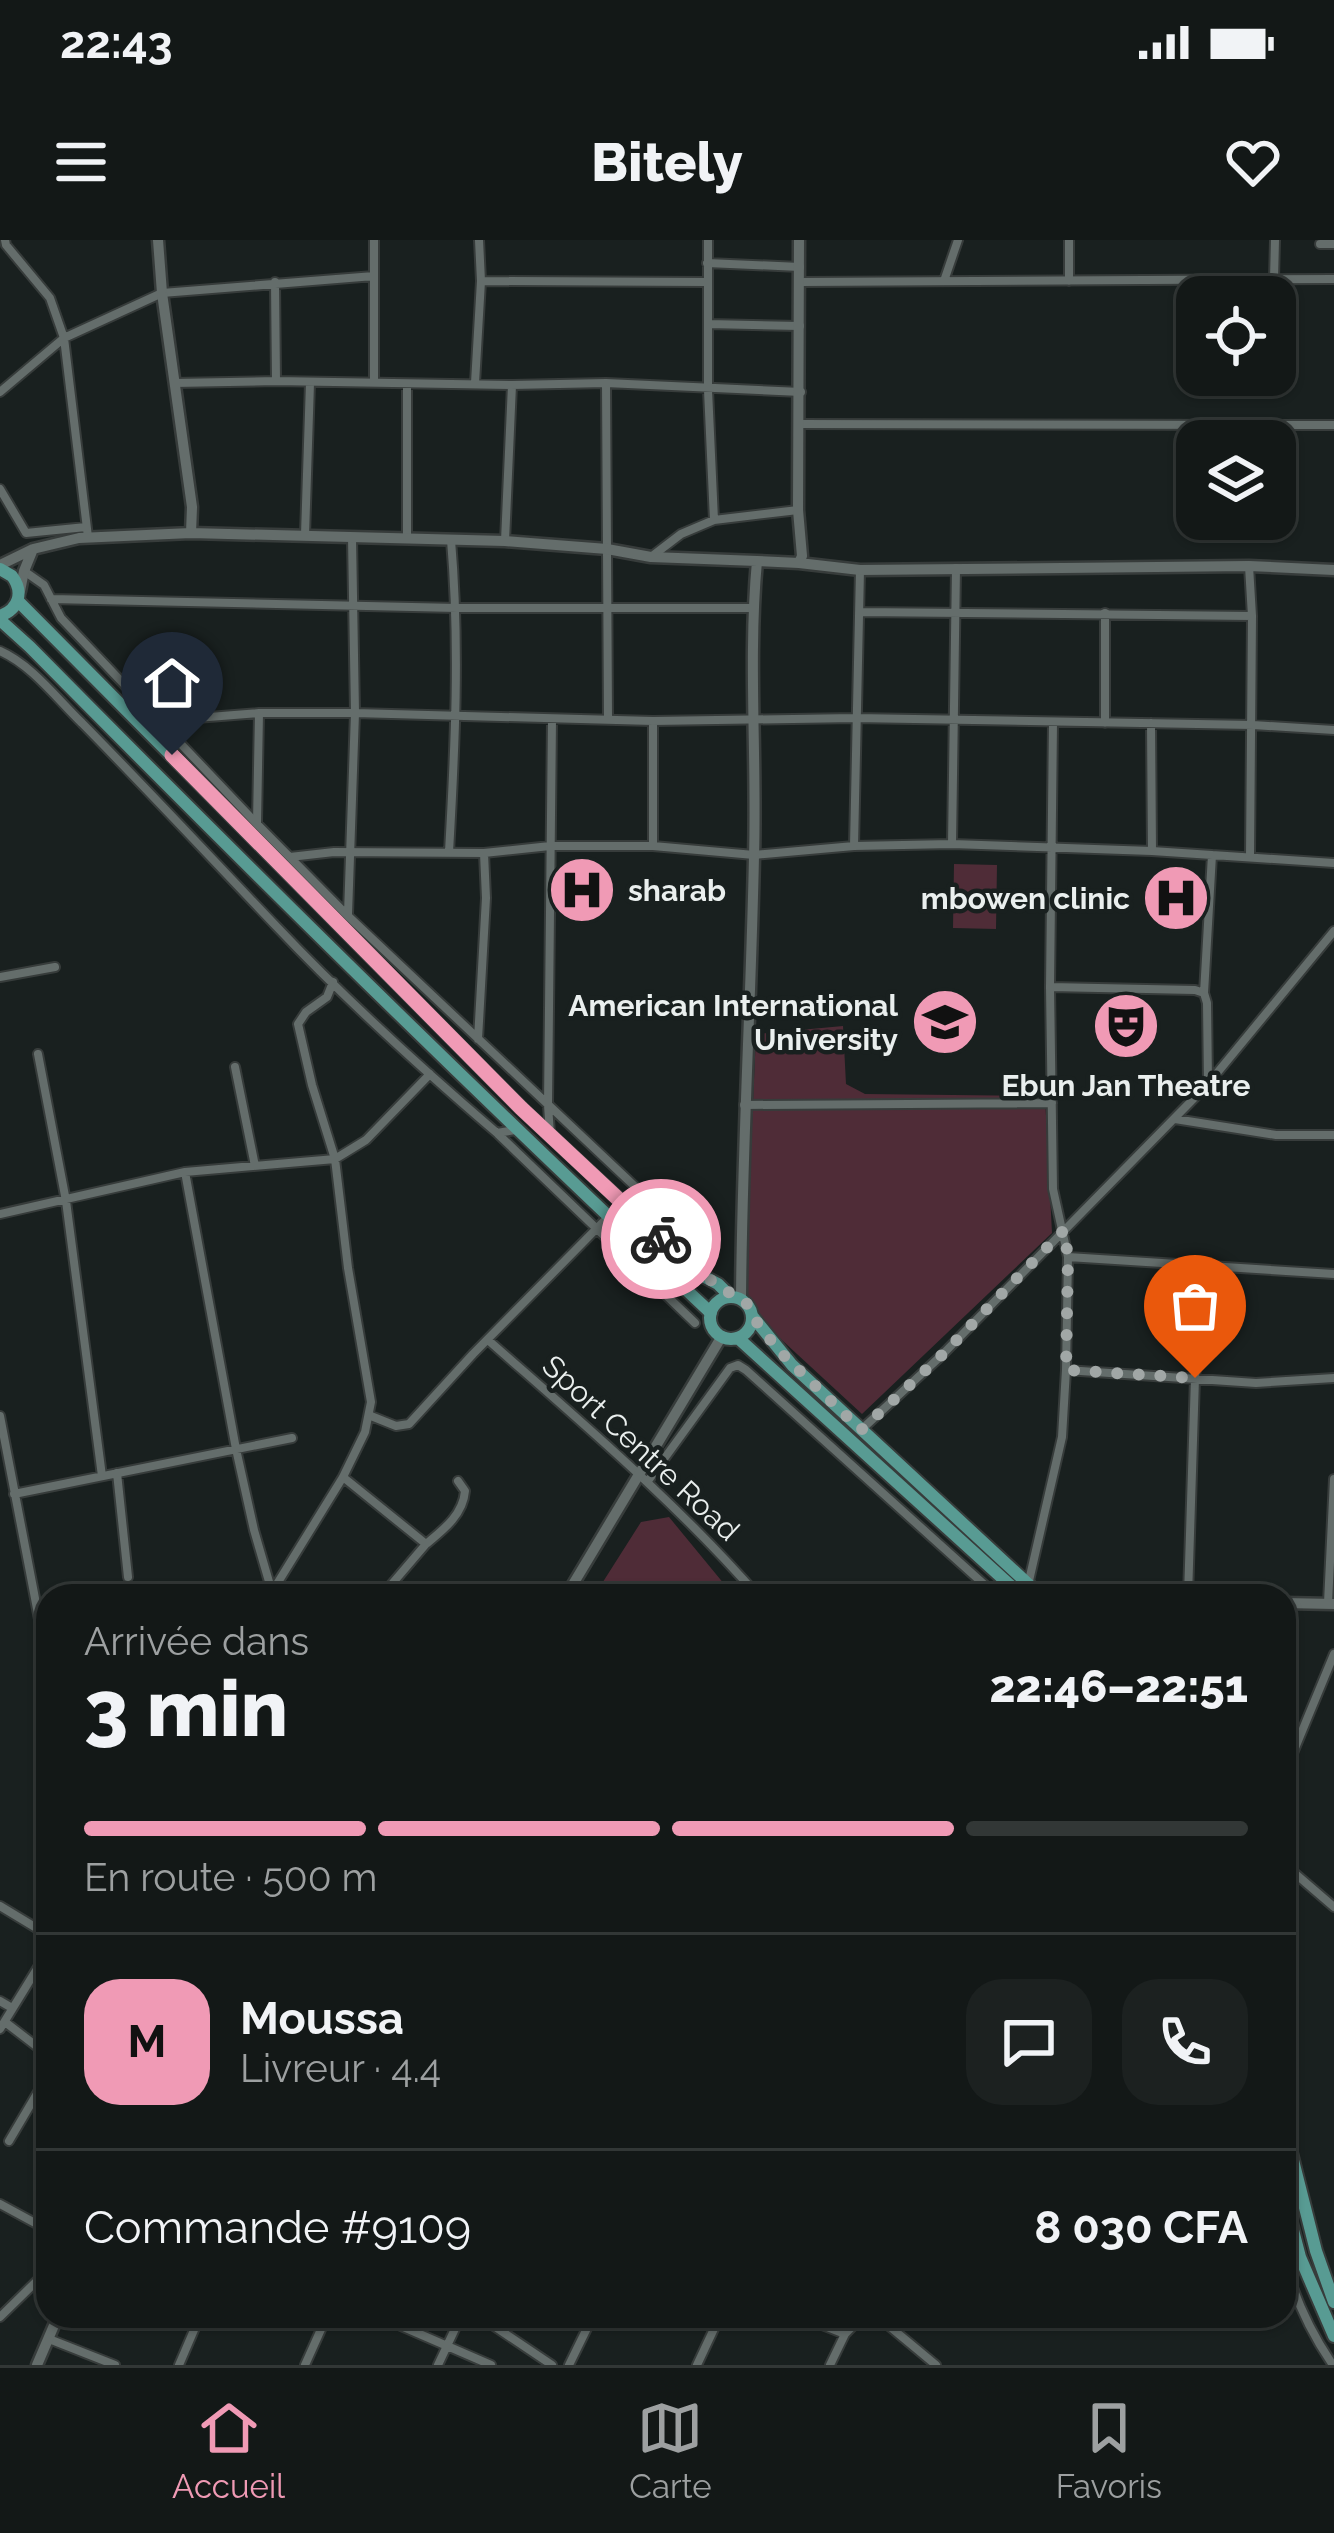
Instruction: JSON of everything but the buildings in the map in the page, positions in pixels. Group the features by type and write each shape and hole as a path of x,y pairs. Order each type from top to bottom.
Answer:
{"main road":[{"path":"0,567 12,576 18,598 550,1135 699,1274 749,1306 792,1365 1019,1584"},
{"path":"18,598 0,618 515,1130 711,1313"},
{"path":"736,1298 716,1303 711,1313 713,1329 738,1338 1018,1584"},
{"path":"738,1338 751,1328 753,1317"},
{"path":"1296,2172 1334,2302"},
{"path":"1296,2242 1334,2336"}],"street":[{"path":"5,240 50,298 64,338 87,532"},
{"path":"158,240 192,507 191,533"},
{"path":"374,240 374,382"},
{"path":"476,382 479,240"},
{"path":"708,240 714,520"},
{"path":"799,240 799,563"},
{"path":"944,281 958,240"},
{"path":"1069,240 1069,281"},
{"path":"1274,276 1275,240"},
{"path":"1320,244 1334,244"},
{"path":"707,263 800,267"},
{"path":"0,392 64,338 162,293 374,276"},
{"path":"1296,279 1334,279"},
{"path":"800,282 1176,280"},
{"path":"481,281 707,282"},
{"path":"275,282 276,381"},
{"path":"708,324 800,326"},
{"path":"174,383 606,383 801,392"},
{"path":"305,537 310,383"},
{"path":"606,383 608,718"},
{"path":"407,384 407,540"},
{"path":"505,541 512,385"},
{"path":"798,424 1334,425"},
{"path":"0,488 26,533 505,541 651,557 860,570 1249,566 1334,570"},
{"path":"651,557 681,534 714,520 798,510"},
{"path":"0,567 34,549 87,532"},
{"path":"348,916 356,713 352,538"},
{"path":"449,852 457,717 457,608 451,540"},
{"path":"18,598 34,549"},
{"path":"736,1298 754,856 752,608 757,561"},
{"path":"1249,566 1250,856"},
{"path":"952,844 956,568"},
{"path":"854,846 860,570"},
{"path":"24,571 44,585 61,618 348,916 697,1246"},
{"path":"50,599 457,608 752,608"},
{"path":"859,612 1252,616"},
{"path":"1105,613 1105,723"},
{"path":"0,651 15,658 68,709 333,982 695,1323"},
{"path":"159,721 259,713 356,713 653,722 855,718 1334,730"},
{"path":"257,824 259,713"},
{"path":"550,1135 552,718"},
{"path":"653,722 653,846"},
{"path":"1026,1584 1062,1437 1066,1370 1068,1257 1053,1189 1049,987 1053,722"},
{"path":"1150,723 1152,851"},
{"path":"290,856 484,853 550,846 653,846 754,856 854,846 952,844 1334,863"},
{"path":"478,1039 484,853"},
{"path":"1208,1084 1204,993 1213,856"},
{"path":"861,1430 942,1355 1208,1084 1334,931"},
{"path":"0,977 55,967"},
{"path":"280,1584 343,1477 370,1415 370,1385 334,1159 298,1024 327,997 333,982"},
{"path":"1049,987 1204,993"},
{"path":"38,1054 66,1201 102,1476"},
{"path":"235,1067 255,1166"},
{"path":"0,1214 185,1172 334,1159 366,1140 430,1074"},
{"path":"744,1105 1052,1103"},
{"path":"1174,1118 1276,1135 1334,1135"},
{"path":"496,1133 515,1130"},
{"path":"185,1172 236,1449 271,1584"},
{"path":"370,1415 396,1426 409,1424 608,1217"},
{"path":"1068,1257 1334,1274"},
{"path":"1188,1584 1204,1266"},
{"path":"574,1584 643,1477 722,1336"},
{"name":"Sport Centre Road","path":"488,1340 643,1477 748,1584"},
{"path":"643,1477 730,1367 738,1365 984,1584"},
{"path":"1066,1370 1256,1383 1334,1378"},
{"path":"0,1416 36,1605"},
{"path":"14,1494 292,1438"},
{"path":"117,1473 128,1577"},
{"path":"343,1477 426,1544"},
{"path":"1296,1604 1331,1604 1334,1480"},
{"path":"392,1584 452,1521 464,1501 465,1491 458,1481"},
{"path":"1296,1746 1334,1654"},
{"path":"1296,1874 1334,1906"},
{"path":"0,1906 36,1928"},
{"path":"36,1971 2,2025 36,2047"},
{"path":"0,2001 12,2008"},
{"path":"9,2141 36,2095"},
{"path":"0,2204 36,2224"},
{"path":"2,2311 36,2281"},
{"path":"1296,2299 1334,2365"},
{"path":"38,2365 53,2328"},
{"path":"179,2365 195,2328"},
{"path":"304,2365 321,2328"},
{"path":"405,2328 491,2365"},
{"path":"438,2365 455,2328"},
{"path":"497,2328 552,2365"},
{"path":"569,2365 587,2328"},
{"path":"697,2365 714,2328"},
{"path":"830,2328 845,2334"},
{"path":"830,2365 851,2328"},
{"path":"891,2328 932,2364"},
{"path":"49,2339 115,2365"}],"shaded area":[{"path":"954,864 997,865 996,929 953,928"},
{"path":"843,1026 846,1084 865,1094 1045,1096 1052,1233 862,1414 744,1305 756,1034"},
{"path":"669,1517 724,1584 602,1584 641,1522"}],"way so far":[{"path":"661,1239 699,1274 746,1302 779,1351 861,1430 1064,1230 1068,1257 1066,1370 1195,1378"}],"place":[{"name":"sharab","path":"582,890"},
{"name":"mbowen clinic","path":"1176,898"},
{"name":"American International University","path":"945,1022"},
{"name":"Ebun Jan Theatre","path":"1126,1026"}],"route":[{"path":"172,755 521,1108 661,1239"}]}
